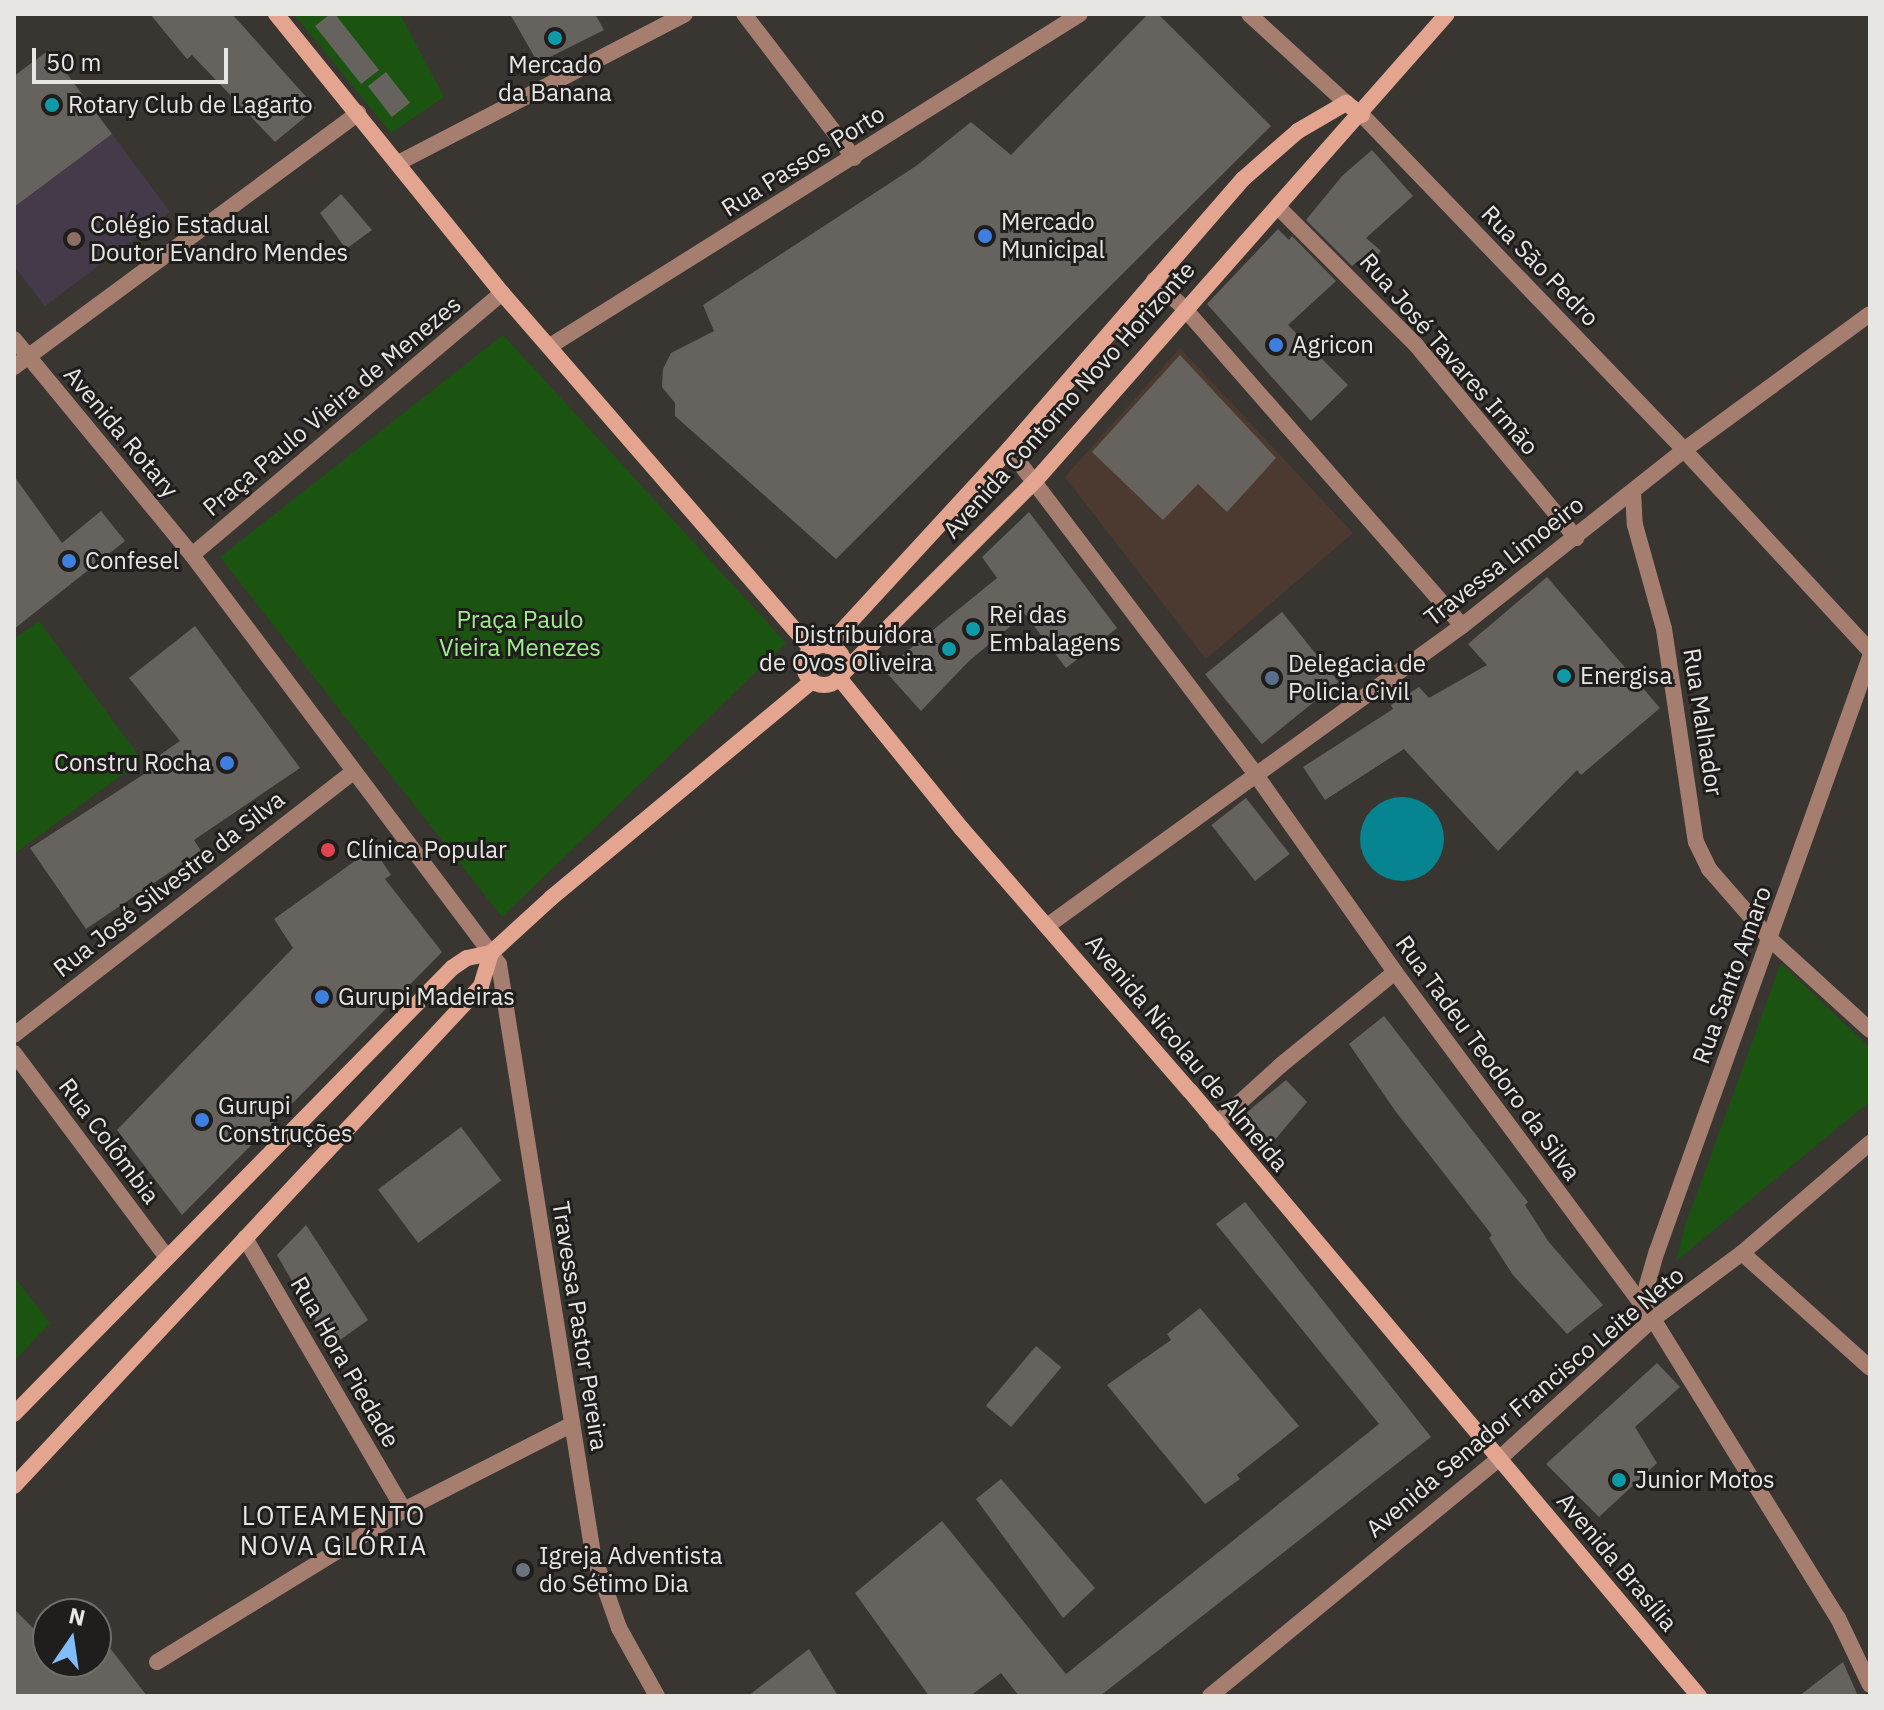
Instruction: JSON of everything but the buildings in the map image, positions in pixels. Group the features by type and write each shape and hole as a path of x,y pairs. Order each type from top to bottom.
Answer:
{"main road":[{"path":"276,14 502,293 820,647 842,656 841,676 827,685 812,681 804,665 820,647"},
{"path":"1346,103 1362,115 1447,14"},
{"name":"Avenida Contorno Novo Horizonte","path":"820,647 1009,449 1243,179 1298,131 1346,103"},
{"name":"Avenida Contorno Novo Horizonte","path":"841,676 1036,480 1184,308 1362,115"},
{"name":"Avenida Nicolau de Almeida","path":"841,676 962,829 1499,1459"},
{"path":"14,1486 481,986 491,953 551,898 812,681"},
{"path":"14,1414 452,968 467,958 491,953"},
{"name":"Avenida Brasília","path":"1499,1459 1699,1696"}],"street":[{"path":"398,163 685,14"},
{"path":"744,14 854,158"},
{"name":"Rua Passos Porto","path":"550,346 1080,14"},
{"path":"1249,14 1346,103"},
{"path":"21,361 358,113"},
{"name":"Rua São Pedro","path":"1362,115 1684,450 1870,654"},
{"name":"Rua José Tavares Irmão","path":"1279,208 1416,345 1576,538"},
{"path":"1154,280 1184,308 1462,626"},
{"name":"Praça Paulo Vieira de Menezes","path":"192,555 502,293"},
{"name":"Travessa Limoeiro","path":"1047,926 1462,626 1684,450 1870,314"},
{"name":"Avenida Rotary","path":"14,339 21,361 192,555"},
{"name":"Rua Tadeu Teodoro da Silva","path":"1009,449 1036,480 1256,775 1395,972 1649,1315 1758,1483 1838,1618 1870,1685"},
{"name":"Rua Malhador","path":"1633,491 1635,525 1664,629 1696,842 1709,869 1771,940 1870,1030"},
{"path":"192,555 491,953"},
{"name":"Rua Santo Amaro","path":"1649,1315 1647,1285 1657,1251 1771,940 1870,654"},
{"name":"Rua José Silvestre da Silva","path":"14,1035 353,772"},
{"name":"Travessa Pastor Pereira","path":"491,953 499,964 593,1554 619,1628 657,1696"},
{"path":"1216,1124 1281,1065 1395,972"},
{"name":"Rua Colômbia","path":"14,1053 166,1256"},
{"name":"Avenida Senador Francisco Leite Neto","path":"1210,1696 1499,1459 1649,1315 1742,1253 1870,1143"},
{"name":"Rua Hora Piedade","path":"245,1238 404,1510"},
{"path":"1742,1253 1870,1368"},
{"path":"157,1662 404,1510 571,1425"}],"shaded area":[{"name":"Colégio Estadual Doutor Evandro Mendes","path":"112,134 170,212 45,306 14,266 14,207"},
{"path":"1180,348 1353,533 1206,659 1065,477"}],"green space":[{"path":"294,14 400,14 444,97 391,133"},
{"name":"Praça Paulo Vieira Menezes","path":"503,335 786,643 502,917 220,557"},
{"path":"39,621 142,760 14,854 14,639"},
{"path":"1781,963 1870,1048 1870,1101 1676,1261 1685,1226"},
{"path":"14,1277 50,1323 14,1361"}],"water":[{"path":"1402,797 1418,800 1437,816 1444,839 1441,855 1425,874 1402,881 1386,878 1367,862 1360,839 1363,823 1379,804"}],"place":[{"name":"Mercado da Banana","path":"555,38"},
{"name":"Rotary Club de Lagarto","path":"52,105"},
{"name":"Mercado Municipal","path":"985,236"},
{"name":"Colégio Estadual Doutor Evandro Mendes","path":"74,239"},
{"name":"Agricon","path":"1276,345"},
{"name":"Confesel","path":"69,561"},
{"name":"Rei das Embalagens","path":"973,629"},
{"name":"Distribuidora de Ovos Oliveira","path":"949,649"},
{"name":"Energisa","path":"1564,676"},
{"name":"Delegacia de Policia Civil","path":"1272,678"},
{"name":"Constru Rocha","path":"227,763"},
{"name":"Clínica Popular","path":"328,850"},
{"name":"Gurupi Madeiras","path":"322,997"},
{"name":"Gurupi Construções","path":"202,1120"},
{"name":"Junior Motos","path":"1619,1480"},
{"name":"Igreja Adventista do Sétimo Dia","path":"523,1570"}],"district":[{"name":"LOTEAMENTO NOVA GLÓRIA","path":"334,1531"}]}
